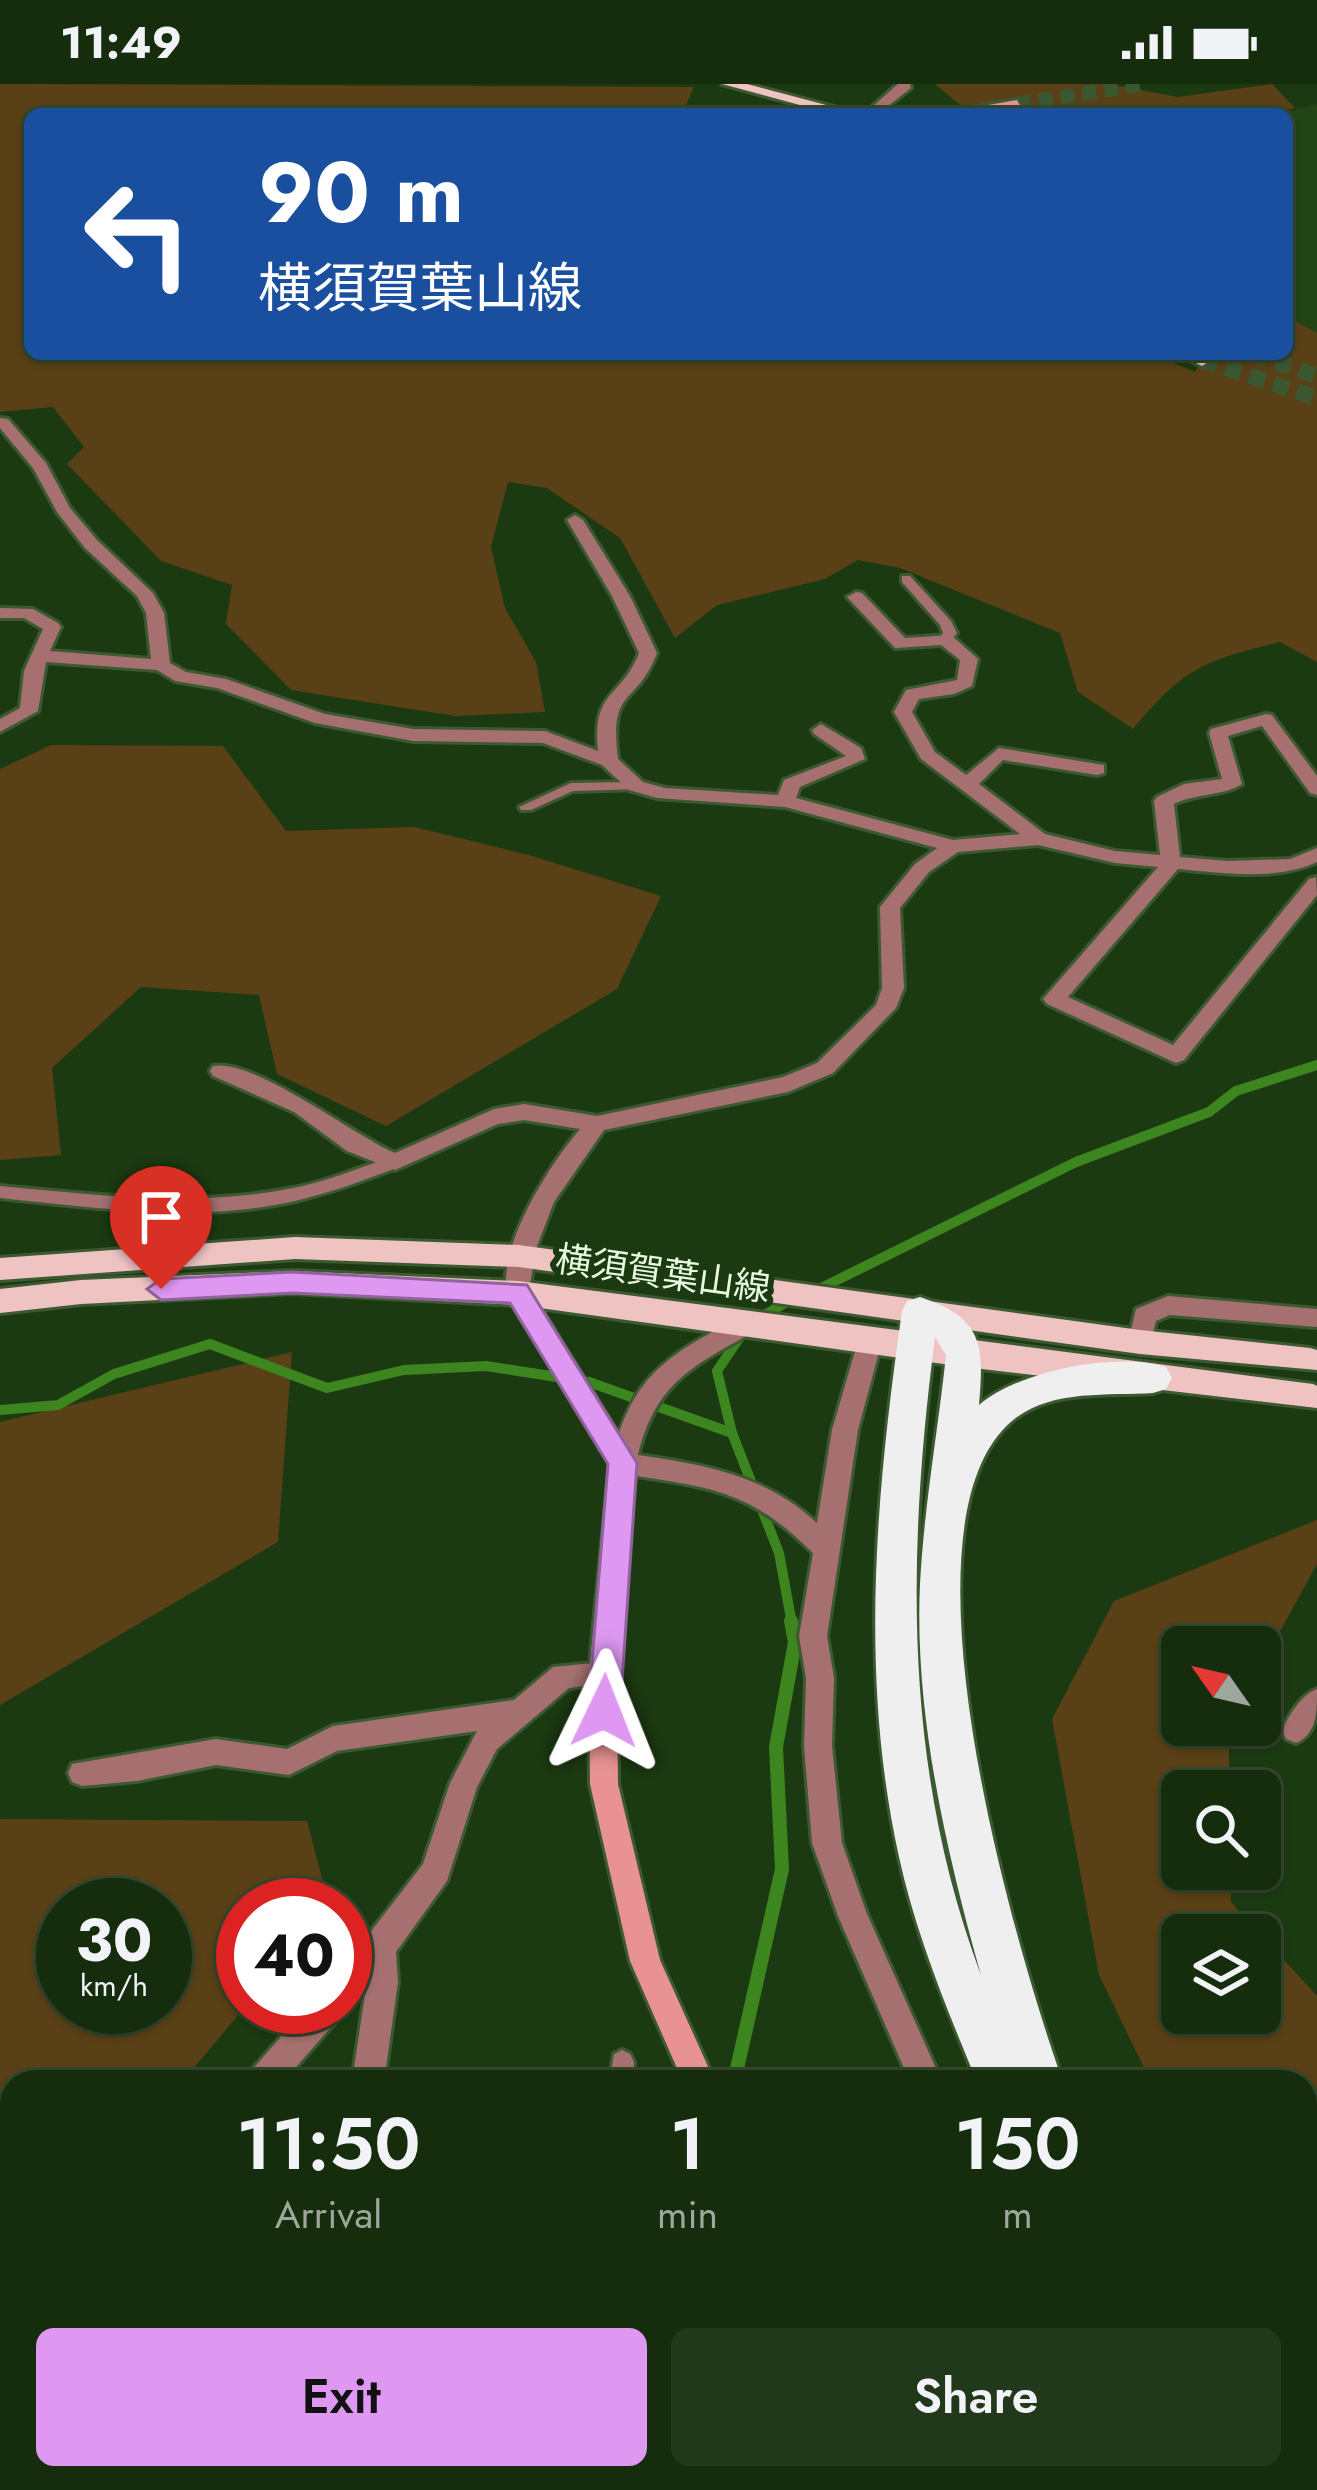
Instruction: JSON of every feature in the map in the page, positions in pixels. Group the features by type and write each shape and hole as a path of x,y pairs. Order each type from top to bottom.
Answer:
{"highway":[{"path":"996,2070 921,1861 897,1715 893,1554 917,1330 946,1323 965,1355 941,1561 964,1811 999,1972 1035,2070"},
{"path":"952,1488 961,1457 977,1432 1005,1405 1036,1388 1147,1360"}],"main road":[{"path":"729,84 754,86 831,108"},
{"name":"横須賀葉山線","path":"0,1269 295,1248 519,1256 917,1330 1147,1360 1313,1396"},
{"name":"横須賀葉山線","path":"0,1301 82,1292 292,1282 518,1293 870,1341 917,1330"},
{"name":"横須賀葉山線","path":"965,1355 1310,1360"}],"street":[{"path":"880,108 904,84"},
{"path":"994,108 1017,104"},
{"path":"3,422 40,466 62,508 91,544 144,593 155,613 161,665"},
{"path":"575,520 621,596 648,653 644,668 615,692 605,708 609,761"},
{"path":"856,597 901,644 945,639 969,659 966,682 954,689 912,694 903,712 928,755 1038,838"},
{"path":"0,613 27,613 52,627 33,670 29,711 0,726"},
{"path":"42,656 161,665 182,676 220,683 322,719 413,735 545,737 609,761 636,786 664,794 785,801 953,846 1038,838 1171,865 1293,865 1317,854"},
{"path":"1293,865 1316,883 1176,1055 1054,999 1171,865 1164,801 1190,788 1233,784 1218,733 1266,719 1317,789"},
{"path":"785,801 791,784 856,758 821,730"},
{"path":"968,784 998,754 1097,769"},
{"path":"221,1071 302,1106 355,1145 394,1162 494,1117 524,1112 597,1124 758,1091 825,1068 885,1008 893,988 895,961 890,907 922,868 953,846"},
{"path":"597,1124 570,1154 519,1256 518,1293 623,1463 714,1477 759,1490 790,1510 829,1552"},
{"path":"1147,1360 1145,1316 1168,1305 1317,1318"},
{"path":"694,2070 646,1961 622,1874 604,1784 603,1674 623,1463 633,1413 654,1384 676,1365 748,1323"},
{"path":"870,1341 845,1430 813,1636 820,1678 818,1746 827,1843 853,1916 921,2070"},
{"path":"372,1957 436,1870 464,1783 488,1740 563,1676 603,1674"},
{"path":"1296,1730 1317,1702"},
{"path":"82,1773 216,1752 290,1762 333,1739 524,1711"},
{"path":"370,2070 385,1973 380,1948"},
{"path":"273,2070 304,2034"}],"lane":[{"path":"906,579 946,624 950,633 945,639"},
{"path":"526,807 571,787 636,786"},
{"path":"0,1192 212,1208 288,1199 394,1162"}],"shaded area":[{"path":"0,84 694,87 685,108 24,108 24,360 1167,360 1195,372 1202,360 1293,360 1293,320 1317,333 1317,662 1280,642 1232,655 1182,679 1133,729 1078,692 1060,633 900,568 858,560 825,579 717,605 675,638 620,538 547,488 508,482 491,547 505,608 536,662 545,712 455,716 291,690 226,624 232,585 161,561 67,464 84,447 53,407 0,412"},
{"path":"935,84 1109,84 1178,97 1272,84 1295,108 1293,109 964,108"},
{"path":"1317,104 1317,345 1293,335 1293,110"},
{"path":"51,745 223,746 286,831 414,827 529,855 661,896 617,989 386,1126 277,1074 259,995 141,987 52,1068 61,1155 0,1160 0,769"},
{"path":"292,1352 278,1542 0,1705 0,1422"},
{"path":"1317,1520 1317,1564 1281,1630 1281,1626 1161,1626 1161,1746 1229,1746 1229,1770 1161,1770 1161,1890 1231,1890 1231,1902 1242,1914 1161,1914 1161,2034 1281,2034 1281,1957 1317,1996 1317,2070 1145,2070 1099,1975 1052,1719 1114,1601"},
{"path":"0,1819 307,1821 322,1878 216,1878 216,2034 222,2034 192,2070 0,2070"}],"waterway":[{"path":"813,1292 1076,1162 1209,1112 1236,1091 1317,1065"},
{"path":"732,1433 717,1371 748,1325 790,1300"},
{"path":"0,1410 58,1405 114,1374 210,1344 327,1388 404,1370 486,1366 589,1382 732,1433"},
{"path":"732,1433 779,1553 792,1624"},
{"path":"737,2070 782,1869 776,1747 795,1642 791,1621"}],"tunnel":[{"path":"1017,104 1146,84"},
{"path":"1202,360 1317,398"},
{"path":"1270,360 1317,376"}],"route":[{"path":"161,1289 292,1282 518,1293 623,1463 603,1674 604,1711"}]}
